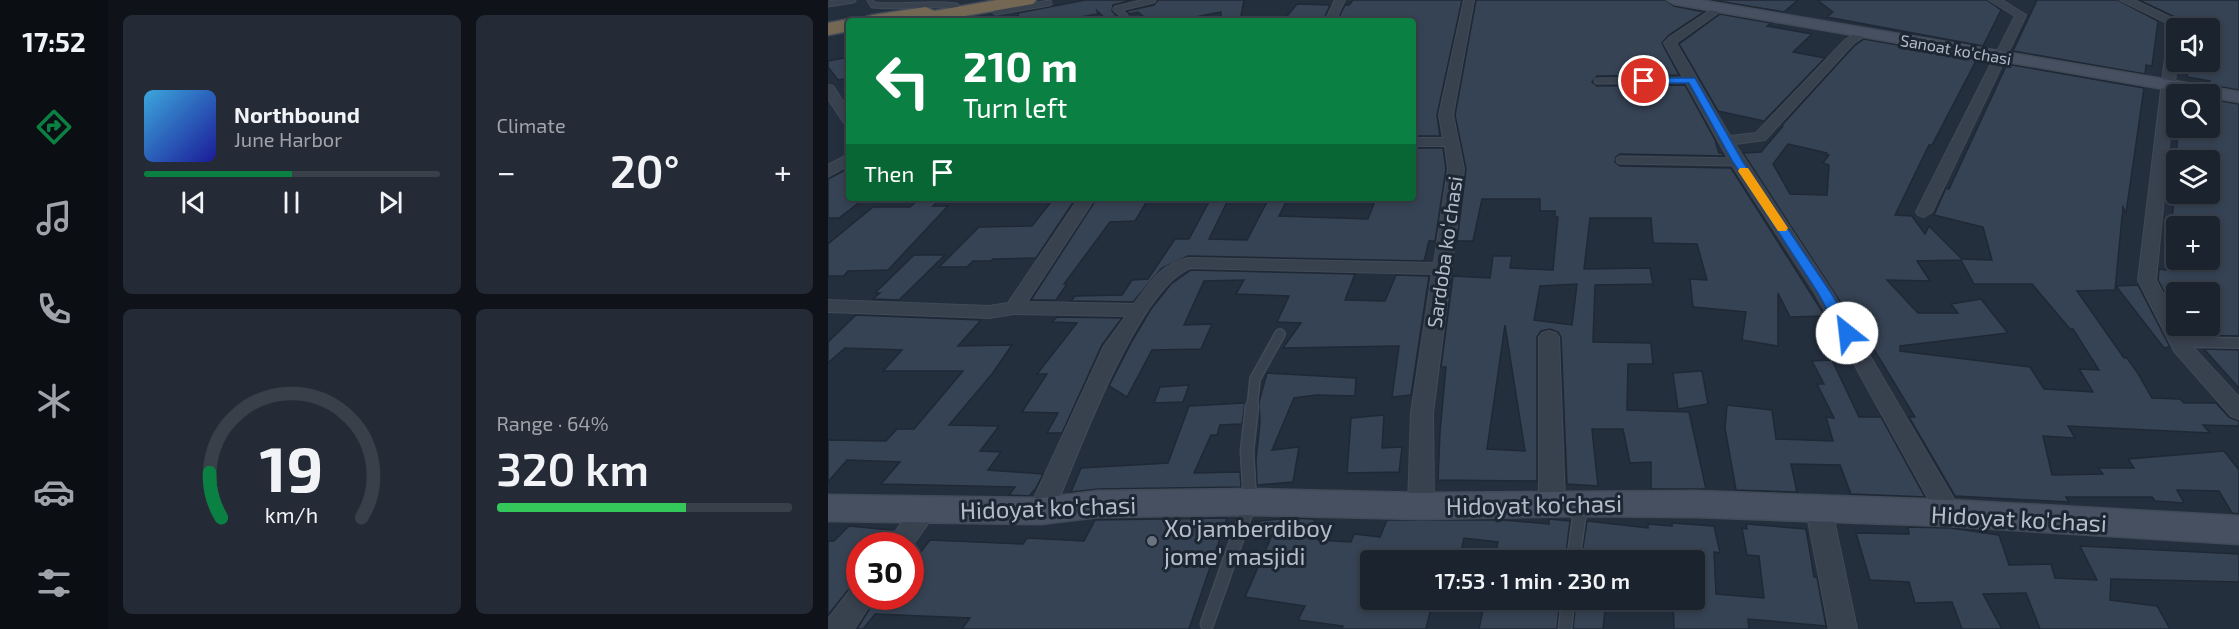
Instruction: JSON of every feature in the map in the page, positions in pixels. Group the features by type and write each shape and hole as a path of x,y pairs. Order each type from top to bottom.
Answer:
{"highway":[{"path":"892,18 951,9 1008,5"},
{"path":"917,18 951,9"},
{"path":"828,29 846,26"},
{"path":"828,34 846,31"}],"street":[{"path":"1331,18 1340,0"},
{"name":"Sardoba koʻchasi","path":"1421,506 1422,412 1456,169 1446,115 1468,0"},
{"name":"Sanoat ko'chasi","path":"1674,0 2166,85"},
{"path":"1924,213 2021,15 1994,0"},
{"path":"2125,0 2175,22 2167,84"},
{"path":"1718,8 1670,43 1738,162 1824,293 1949,513"},
{"path":"1726,141 1760,137 1849,42 1863,33"},
{"path":"828,91 846,116"},
{"path":"2166,95 2147,280 2179,342 2239,411"},
{"name":"Sanoat ko'chasi","path":"2220,95 2239,98"},
{"path":"1416,142 1451,142"},
{"path":"828,172 846,160"},
{"path":"1014,308 1085,201"},
{"path":"1041,511 1114,345 1168,272 1176,265 1188,262 1442,269"},
{"path":"828,306 989,312 1014,308 1140,310"},
{"path":"1549,337 1566,503"},
{"name":"Hidoyat ko'chasi","path":"828,508 1041,511 1098,504 1250,502 1421,506 1566,503 1696,504 1949,513 2239,530"},
{"path":"1819,510 1843,629"},
{"path":"908,532 924,511"},
{"path":"837,629 851,610"}],"lane":[{"path":"828,4 853,0"},
{"path":"870,0 873,5 883,7 951,9"},
{"path":"1125,16 1116,9 1153,0"},
{"path":"1008,5 1049,3"},
{"path":"1597,81 1692,80"},
{"path":"1620,160 1738,162"},
{"path":"1207,624 1250,502 1247,451 1255,379 1280,334"},
{"path":"2179,342 2239,343"},
{"path":"1566,503 1572,550"},
{"path":"1564,629 1567,610"}],"building":[{"path":"1085,0 1132,0 1113,5 1112,11 1117,16 1105,18 1097,11 1098,14 1075,18 1019,18 1018,13"},
{"path":"1158,0 1244,0 1241,18 1221,18 1221,12 1190,18 1145,18 1138,12 1129,14 1127,11 1154,5"},
{"path":"1353,0 1462,0 1437,115 1440,136 1416,136 1416,18 1338,18 1345,5 1349,5"},
{"path":"1476,0 1665,0 1674,6 1704,12 1669,35 1662,43 1679,75 1597,76 1592,82 1597,86 1685,85 1715,140 1719,153 1724,156 1620,154 1616,157 1615,162 1620,166 1731,168 1825,316 1790,317 1778,293 1778,346 1742,340 1746,312 1693,307 1690,279 1707,280 1697,244 1653,243 1651,218 1590,218 1584,269 1650,268 1653,284 1595,285 1593,342 1651,343 1653,364 1628,364 1627,410 1689,412 1706,489 1651,489 1651,462 1630,463 1623,429 1592,429 1598,486 1567,484 1561,337 1558,332 1550,329 1541,331 1537,337 1537,481 1438,480 1446,367 1441,367 1453,276 1490,278 1493,256 1512,256 1510,268 1553,270 1558,217 1555,217 1555,211 1540,211 1540,199 1482,199 1473,241 1457,241 1466,169 1455,115","holes":["1577,284 1572,325 1534,320 1540,286","1505,325 1525,451 1487,449"]},
{"path":"1712,0 1798,0 1784,12"},
{"path":"1817,0 1987,0 2001,10 1983,46 1827,17 1833,12"},
{"path":"2037,0 2118,0 2158,21 2152,66 2146,65 2145,74 2013,51"},
{"path":"2139,0 2239,0 2239,90 2187,77 2187,72 2220,72 2220,18 2177,18"},
{"path":"1297,4 1330,5 1324,18 1285,18"},
{"path":"1720,14 1771,23 1767,26 1812,34 1793,52 1825,58 1764,121 1718,111 1679,44"},
{"path":"1864,39 1977,59 1932,145 1929,145 1895,215 1912,216 1925,234 1929,226 1962,259 1992,260 1983,227 1934,215 1946,188 1949,189 2007,64 2144,88 2126,213 2123,207 2115,290 2077,291 2124,358 2127,358 2137,372 2152,398 2180,399 2184,403 2216,403 2229,417 2239,421 2239,426 2203,425 2210,433 2068,426 2075,438 2043,436 2052,475 2103,474 2098,468 2134,468 2128,459 2224,451 2239,470 2239,514 2232,513 2219,491 2177,490 2184,503 2155,501 2152,497 2066,497 2069,502 1955,496 1909,417 1915,417 1858,323 1854,323 1743,153 1761,152 1782,125 1854,46","holes":["1788,144 1829,155 1823,163 1829,165 1827,195 1790,194 1773,164","1961,260 1974,284 2032,284 2070,329 2073,329 2099,370 2079,369 2093,392 2044,389 2030,367 1900,351 1900,346 2008,333 1981,299 1951,304 1958,313 1918,313 1887,280 1930,281 1917,261"]},
{"path":"846,58 846,79 838,80 828,67 828,61"},
{"path":"2220,101 2239,104 2239,336 2220,336 2220,282 2166,282 2166,296 2158,280 2159,269 2220,270 2220,216 2173,216 2173,204 2220,204 2220,150 2177,150 2177,138 2220,138"},
{"path":"1416,148 1443,148 1446,169 1435,241 1429,241 1424,261 1188,256 1162,268 1133,302 1071,301 1075,296 1122,295 1132,280 1148,279 1175,239 1189,239 1209,201 1228,201 1209,239 1247,240 1267,201 1286,201 1279,216 1368,219 1375,201 1416,201"},
{"path":"846,170 846,201 861,201 839,218 828,218 828,179"},
{"path":"917,201 939,201 933,206 948,206 888,270 848,271 844,276 828,276 828,244 873,207 910,207"},
{"path":"1052,201 1074,201 1036,258 993,259 973,261 967,267 939,267 979,227 1032,226"},
{"path":"1095,201 1147,201 1135,221 1110,222 1064,284 1067,284 1056,300 1031,300"},
{"path":"914,255 945,255 899,300 873,299 880,293 875,293"},
{"path":"1191,270 1355,274 1345,300 1385,301 1396,275 1429,276 1411,395 1392,397 1399,346 1283,348 1301,323 1277,322 1289,296 1236,294 1244,280 1204,281 1184,325 1212,324 1201,349 1152,350 1127,397 1109,386 1151,309 1171,284"},
{"path":"2138,285 2170,347 2164,348 2116,286"},
{"path":"856,315 981,320 958,346 1012,345 992,374 949,425 999,426 980,451 1001,452 988,470 1043,474 1029,496 1009,495 1015,487 881,484 900,462 847,460 828,482 828,440 886,441 897,429 914,429 963,371 883,371 902,350 845,348 828,363 828,342"},
{"path":"1057,317 1122,318 1102,345 1062,433 1047,433 1058,413 1022,412 1047,374 1037,374 1077,323 1052,322"},
{"path":"2204,349 2239,350 2239,388"},
{"path":"1832,360 1859,417 1881,417 1925,497 1851,494 1840,465 1791,464 1797,492 1736,490 1725,428 1727,405 1772,410 1776,439 1833,441 1826,417 1834,418 1817,384 1824,384 1812,361"},
{"path":"1702,371 1708,404 1678,409 1673,373"},
{"path":"1267,373 1356,378 1355,396 1316,395 1294,398 1272,450 1299,447 1293,482 1257,485 1259,402"},
{"path":"1189,385 1183,402 1154,403 1160,387"},
{"path":"1245,403 1242,424 1220,425 1217,435 1211,435 1194,473 1240,472 1241,487 1098,489 1071,492 1081,468 1168,463 1189,406"},
{"path":"1384,415 1382,448 1402,447 1399,472 1347,473 1351,418"},
{"path":"1227,518 1189,629 962,629 970,618 875,614 863,629 857,629 869,610 924,610 924,548 930,540 1023,544 1027,538 1084,541 1095,520"},
{"path":"1289,518 1314,519 1318,540 1351,542 1354,534 1380,537 1387,520 1503,520 1549,524 1549,519 1570,521 1566,550 1496,550 1498,542 1464,538 1461,550 1360,550 1360,610 1431,610 1426,629 1342,629 1343,626 1298,620 1305,606 1245,597 1272,535 1247,536 1252,522"},
{"path":"1587,521 1648,528 1648,524 1672,526 1672,523 1714,526 1720,553 1714,552 1716,594 1764,598 1759,556 1747,555 1742,528 1747,529 1746,524 1806,529 1814,577 1817,577 1826,626 1748,619 1749,629 1674,629 1673,610 1705,610 1705,550 1583,550"},
{"path":"849,526 891,530 889,532 846,532 846,592 828,615 828,541 834,541"},
{"path":"1908,527 1951,528 1999,535 2009,565 2051,564 2055,578 2097,580 2080,546 2239,554 2239,582 2111,579 2110,600 2157,606 2170,629 2040,629 2026,593 1983,594 2002,629 1962,629 1952,602 1915,603 1909,582 1870,580 1856,533 1909,534"},
{"path":"1483,610 1559,610 1557,629 1479,629"},
{"path":"1575,610 1605,610 1603,629 1573,629"}],"slow traffic":[{"path":"1744,171 1782,228"}],"place":[{"name":"Xo'jamberdiboy jome' masjidi","path":"1152,541"}],"route":[{"path":"1644,81 1692,80 1738,162 1824,293 1847,333"}]}
